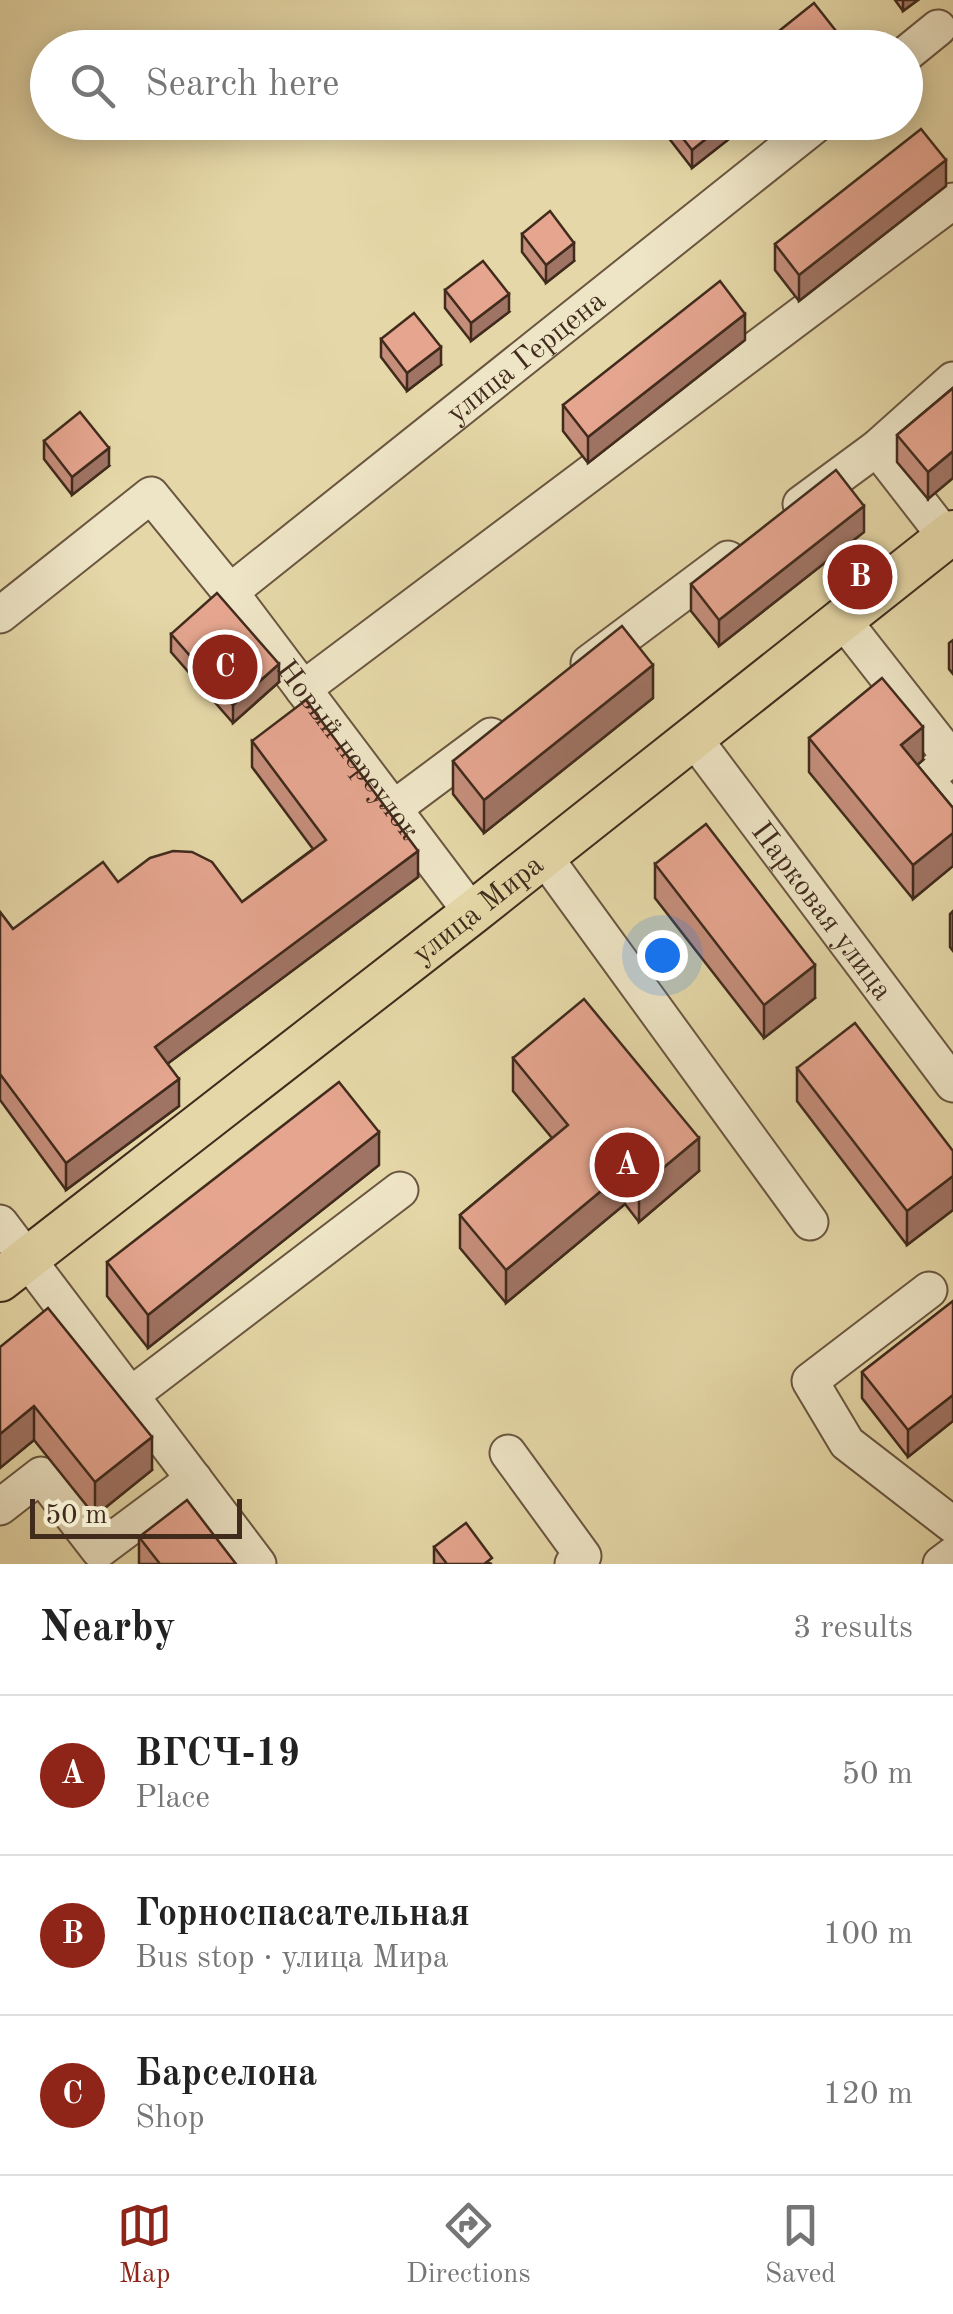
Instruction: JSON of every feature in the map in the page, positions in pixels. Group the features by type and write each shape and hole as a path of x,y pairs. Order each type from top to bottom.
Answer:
{"main road":[{"name":"улица Мира","path":"14,1270 949,534"}],"street":[{"path":"923,40 938,28"},
{"name":"улица Герцена","path":"230,592 796,140"},
{"path":"304,689 953,201"},
{"path":"783,518 877,448 953,380"},
{"path":"877,448 949,534"},
{"name":"Новый переулок","path":"0,615 152,494 472,912"},
{"path":"565,681 752,541"},
{"path":"842,619 952,757 925,778 953,811"},
{"path":"394,808 518,716"},
{"name":"Парковая улица","path":"692,736 953,1084"},
{"path":"543,855 810,1222"},
{"path":"131,1395 400,1190"},
{"path":"0,1224 14,1270 131,1395 258,1564"},
{"path":"928,1290 810,1381 846,1443 953,1525"},
{"path":"508,1453 583,1556 573,1564"},
{"path":"0,1506 41,1475 104,1557 194,1479"},
{"path":"941,1564 953,1554"}],"building":[{"path":"814,3 835,30 780,30"},
{"path":"923,131 946,160 799,275 775,244 907,140 923,140"},
{"path":"684,140 704,140 692,150"},
{"path":"550,211 574,243 546,265 522,234"},
{"path":"483,261 509,294 471,323 445,290"},
{"path":"720,281 745,314 588,437 563,405"},
{"path":"414,313 441,347 407,373 381,339"},
{"path":"953,388 953,451 928,472 897,435"},
{"path":"80,412 109,448 72,477 44,441"},
{"path":"836,470 864,506 719,620 691,584"},
{"path":"217,593 279,664 233,705 171,634"},
{"path":"622,626 653,665 484,800 453,761"},
{"path":"882,678 923,727 901,745 953,808 953,833 913,865 809,738"},
{"path":"306,700 418,851 155,1047 179,1079 66,1163 0,1074 0,912 13,929 103,862 118,882 150,858 173,851 192,852 212,862 242,902 326,840 252,741"},
{"path":"706,824 815,965 764,1005 655,864"},
{"path":"584,999 699,1138 639,1188 625,1171 506,1270 460,1215 568,1125 513,1058"},
{"path":"855,1023 953,1151 953,1176 907,1211 797,1068"},
{"path":"339,1082 379,1132 148,1315 107,1262"},
{"path":"953,1301 953,1395 908,1430 862,1372"},
{"path":"48,1308 152,1437 95,1482 34,1406 0,1434 0,1347"},
{"path":"187,1500 236,1564 160,1564 139,1537"},
{"path":"466,1523 492,1558 484,1564 447,1564 434,1547"}],"place":[{"name":"Горноспасательная","path":"860,577"},
{"name":"Барселона","path":"225,667"},
{"name":"ВГСЧ-19","path":"627,1165"}]}
